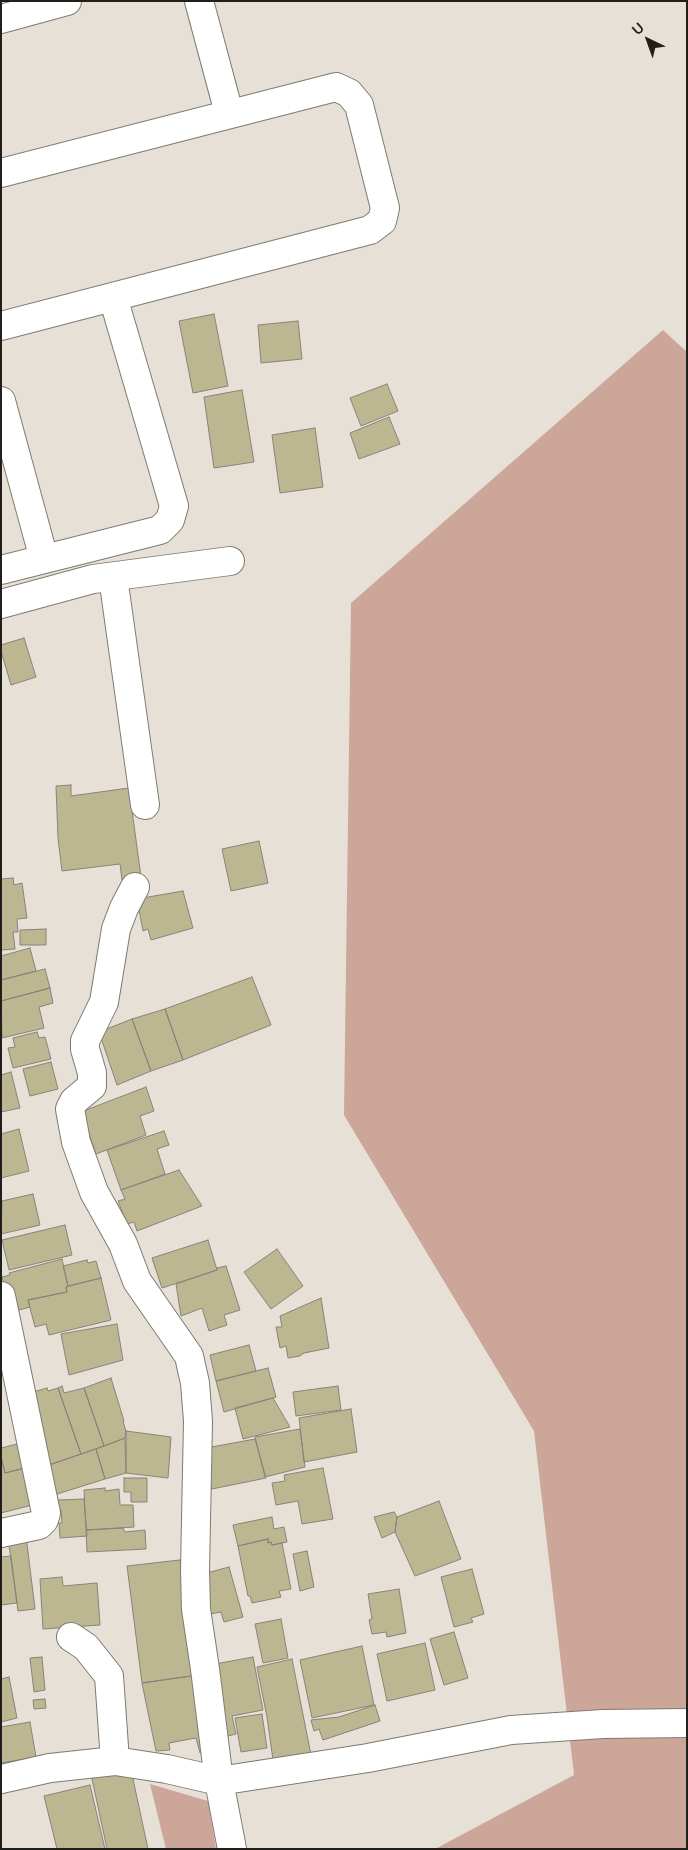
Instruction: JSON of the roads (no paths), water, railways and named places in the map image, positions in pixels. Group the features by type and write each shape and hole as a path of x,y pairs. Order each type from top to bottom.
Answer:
{"street":[{"path":"199,1 229,113"},
{"path":"1,19 63,2"},
{"path":"1,173 336,87 349,93 359,105 385,208 382,221 370,230 1,326"},
{"path":"1,570 160,530 170,520 174,506 113,297"},
{"path":"1,401 44,559"},
{"path":"1,604 93,579 230,561"},
{"path":"112,577 145,805"},
{"path":"135,887 116,929 104,1002 85,1041 85,1049 92,1073 92,1086 74,1101 70,1108 76,1142 94,1192 123,1244 137,1281 189,1356 195,1382 198,1421 196,1609 219,1781 232,1849"},
{"path":"1,1296 46,1513 44,1520 39,1524 1,1533"},
{"path":"71,1637 86,1647 109,1676 115,1761"},
{"path":"1,1779 50,1768 115,1761 167,1769 219,1781 368,1758 511,1730 603,1724 687,1723"}]}
